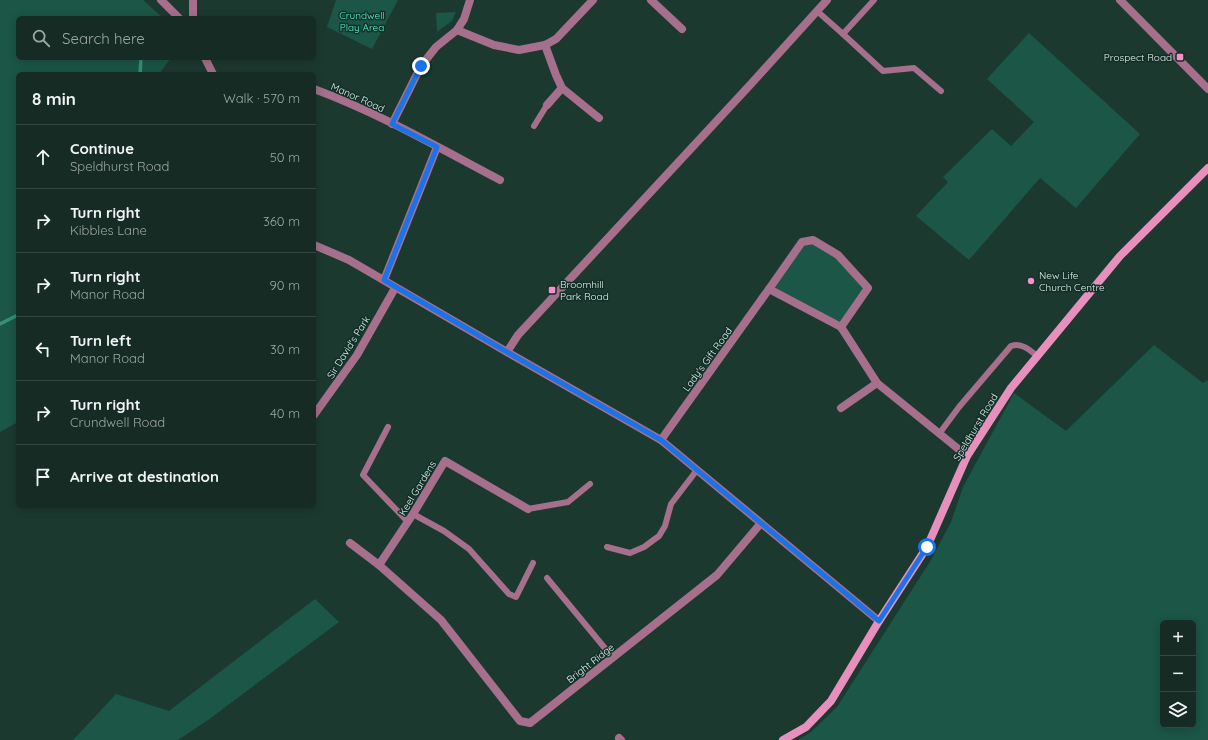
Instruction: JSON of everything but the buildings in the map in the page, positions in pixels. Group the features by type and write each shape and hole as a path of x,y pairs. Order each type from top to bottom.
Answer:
{"street":[{"path":"161,0 177,16"},
{"path":"193,0 193,16"},
{"path":"392,124 421,66 436,47 457,30 464,19 470,0"},
{"path":"457,30 494,45 519,50 545,45 556,39 593,0"},
{"path":"651,0 682,29"},
{"path":"507,352 518,335 827,0"},
{"path":"1120,0 1208,89"},
{"path":"545,45 562,88 599,118"},
{"path":"206,60 212,72"},
{"path":"547,105 562,88"},
{"name":"Manor Road","path":"316,90 336,97 392,124 500,180"},
{"path":"384,280 437,147"},
{"name":"Speldhurst Road","path":"783,740 806,727 831,701 879,621 927,547 968,456 1011,388 1120,256 1208,168"},
{"name":"Lady's Gift Road","path":"661,440 802,242 813,240 838,255 868,288 841,327"},
{"path":"316,246 349,260 395,288 661,440 879,621"},
{"name":"Sir David's Park","path":"316,412 357,355 395,288"},
{"path":"769,289 841,327 877,383 968,456"},
{"path":"841,408 877,383"},
{"name":"Keel Gardens","path":"379,565 408,522 445,461 528,509"},
{"name":"Bright Ridge","path":"379,565 440,620 520,721 530,723 717,575 761,523"},
{"path":"350,543 379,565"}],"lane":[{"path":"843,34 874,0"},
{"path":"817,11 883,71 914,68 941,91"},
{"path":"534,126 547,105"},
{"path":"939,434 959,407 1011,346 1016,344 1022,345 1037,356"},
{"path":"388,427 363,475 408,522"},
{"path":"607,547 630,553 644,547 659,536 665,526 671,504 697,470"},
{"path":"528,509 568,502 590,484"},
{"path":"413,514 444,531 469,549 508,594 516,597 533,563"},
{"path":"547,578 613,658"}],"green space":[{"path":"0,0 143,0 161,16 16,16 16,60 170,60 160,72 16,72 16,423 0,432"},
{"name":"Crundwell Play Area","path":"336,0 398,0 372,49 327,27"},
{"path":"456,12 452,21 437,32 436,13"},
{"path":"1029,33 1140,134 1076,208 1040,178 969,260 916,216 948,182 943,177 992,129 1011,146 1034,122 987,79"},
{"path":"813,240 838,255 868,288 841,327 769,289 802,242"},
{"path":"1154,345 1203,383 1208,380 1208,740 798,740 811,732 837,707 931,560 951,522 963,487 1014,393 1066,431"},
{"path":"315,599 339,622 208,720 178,740 73,740 116,694 169,711"}],"waterway":[{"path":"140,72 141,60"},
{"path":"0,324 16,316"}],"place":[{"name":"Prospect Road","path":"1180,57"},
{"name":"New Life Church Centre","path":"1031,281"},
{"name":"Broomhill Park Road","path":"552,290"}],"route":[{"path":"421,66 392,124 437,147 384,280 395,288 661,440 879,621 927,547"}]}
